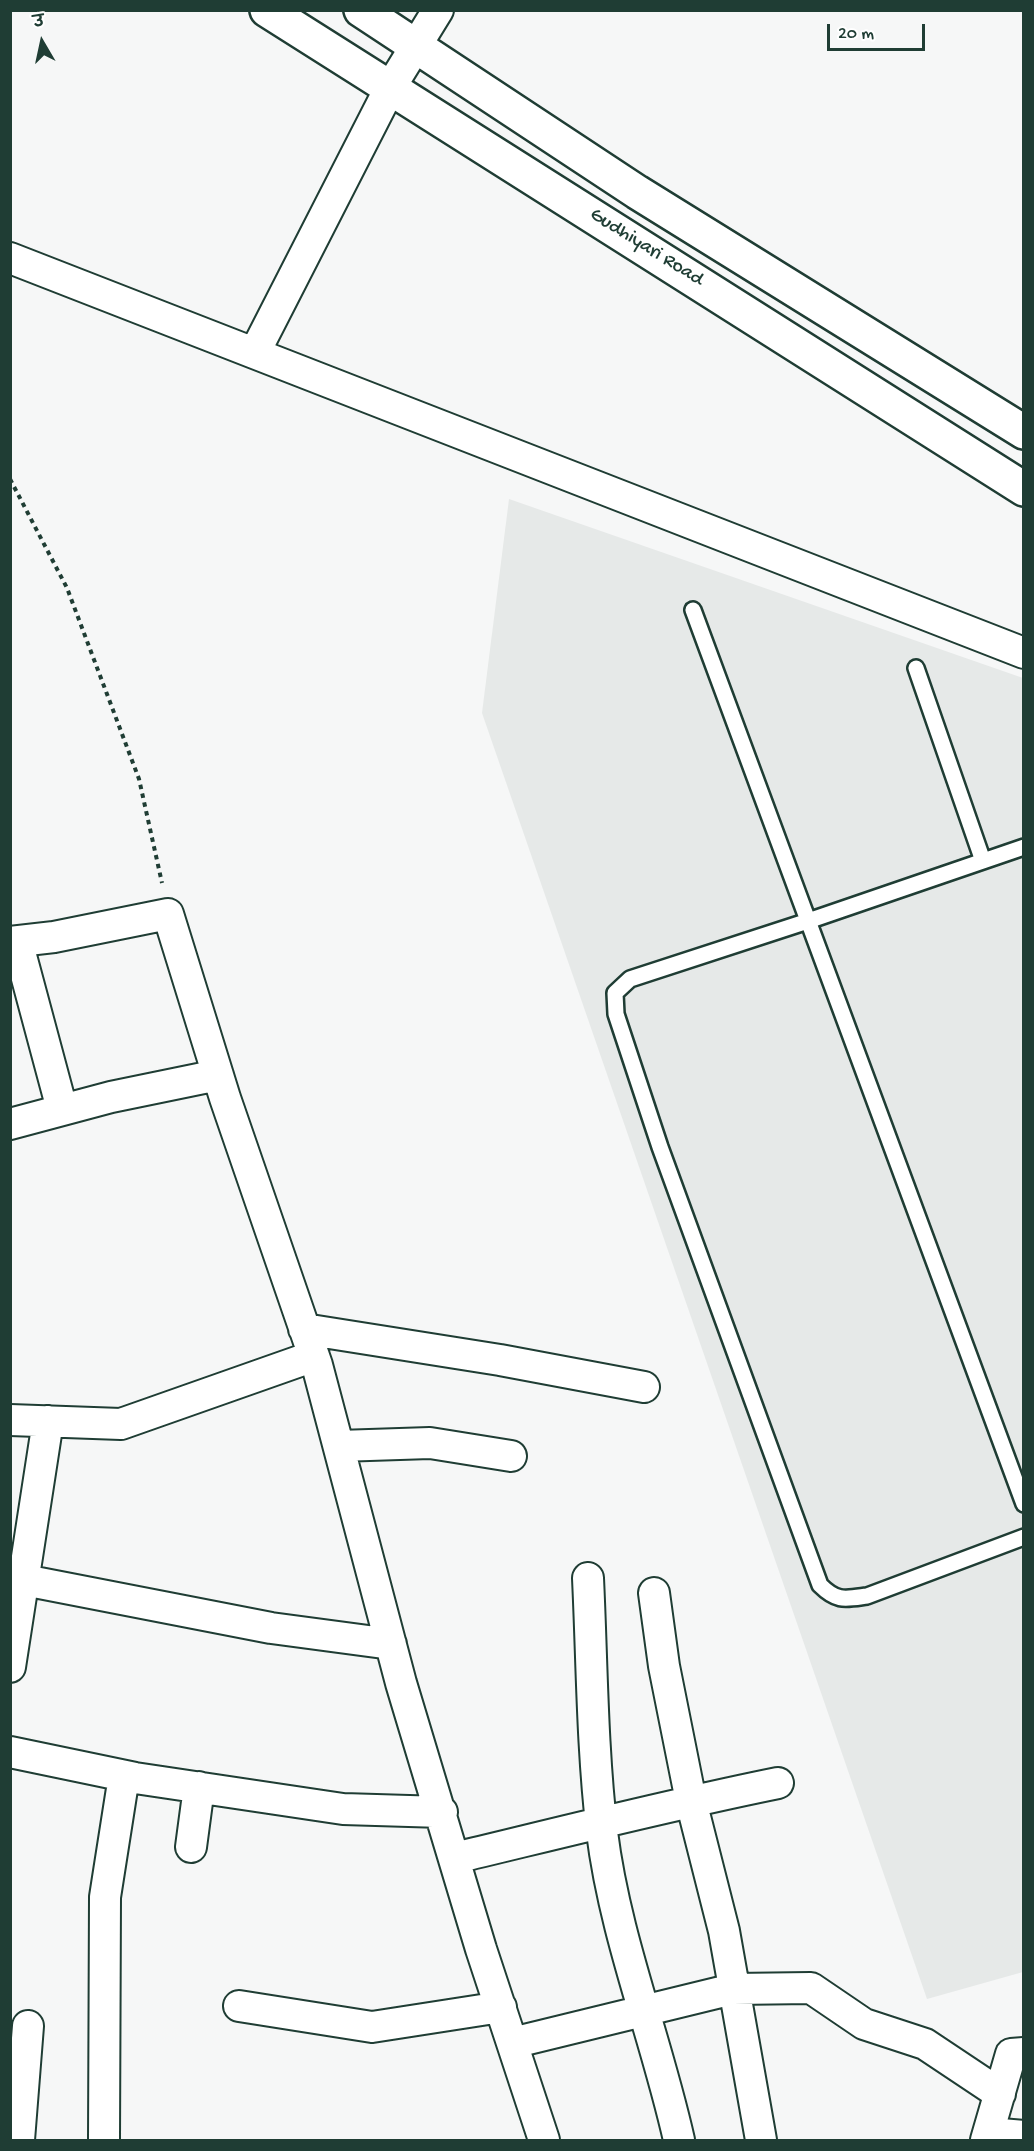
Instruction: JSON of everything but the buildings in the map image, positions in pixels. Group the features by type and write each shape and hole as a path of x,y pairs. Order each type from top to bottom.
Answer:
{"street":[{"name":"Gudhiyari Road","path":"267,10 1023,489"},
{"path":"361,10 637,192 1023,432"},
{"path":"255,352 390,88 438,10"},
{"path":"10,258 1023,653"},
{"path":"62,1110 14,942 168,914 218,1075 309,1342 391,1644 512,2043 544,2140"},
{"path":"10,1124 218,1075"},
{"path":"10,1420 121,1424 309,1342 500,1360 644,1387"},
{"path":"10,1667 48,1421"},
{"path":"339,1446 430,1443 511,1456"},
{"path":"588,1578 592,1716 601,1821 616,1908 679,2140"},
{"path":"24,1580 271,1628 391,1644"},
{"path":"654,1593 664,1666 691,1802 724,1931 762,2140"},
{"path":"10,1752 124,1776 343,1809 442,1812"},
{"path":"104,2140 105,1897 124,1776"},
{"path":"455,1858 567,1832 601,1821 778,1784"},
{"path":"191,1847 199,1787"},
{"path":"512,2043 733,1989 812,1988 864,2024 925,2044 1000,2094"},
{"path":"239,2006 372,2027 501,2007"},
{"path":"18,2140 28,2026"},
{"path":"1023,2053 1011,2054 987,2137 1023,2136"}],"lane":[{"path":"693,610 1023,1504"},
{"path":"916,668 983,861"},
{"path":"1023,849 630,979 615,993 616,1014 660,1147 820,1585 831,1596 847,1599 867,1596 1023,1537"}],"path":[{"path":"10,479 67,588 140,779 168,914"}],"shaded area":[{"path":"509,499 1023,678 1023,1972 927,1999 482,713"}]}
